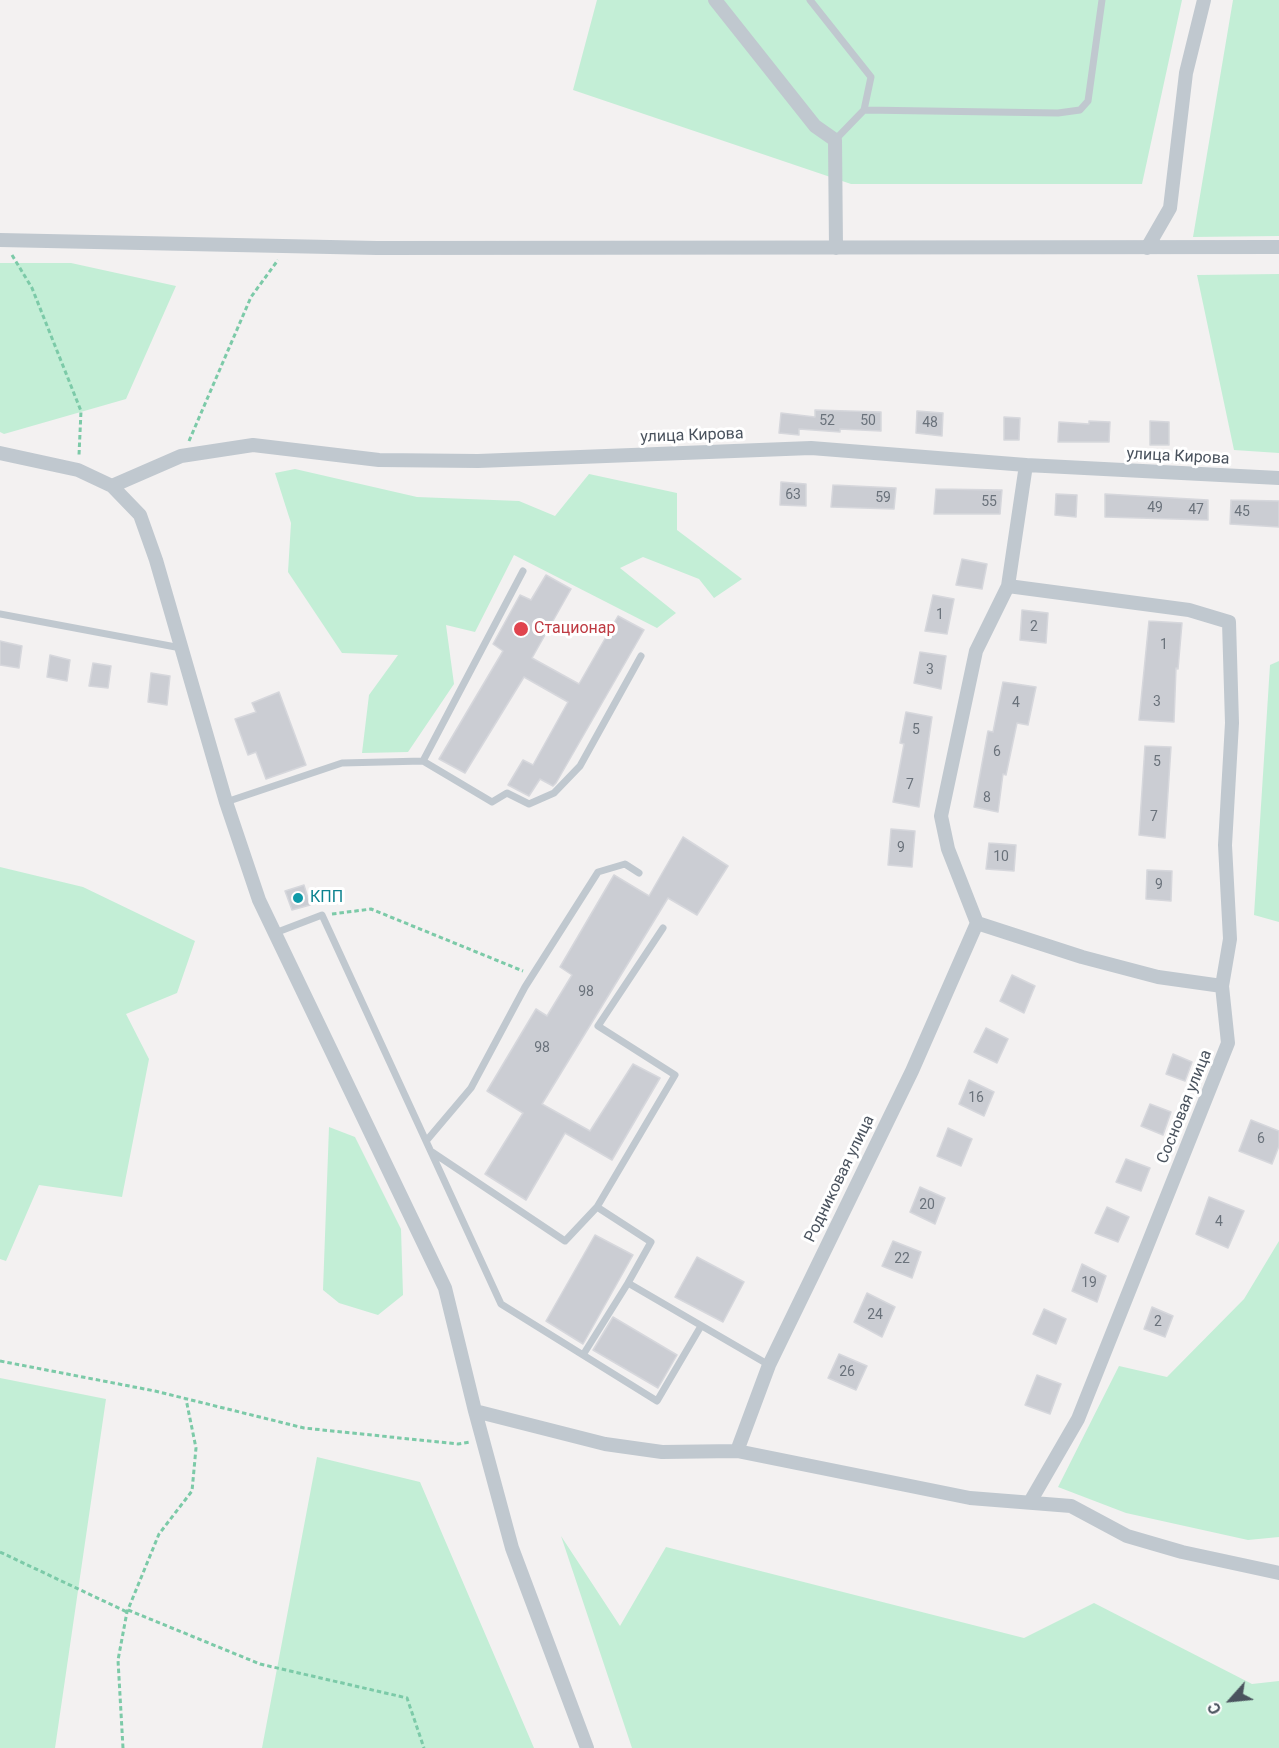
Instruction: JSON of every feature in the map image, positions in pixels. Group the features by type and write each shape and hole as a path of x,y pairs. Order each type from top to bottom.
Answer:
{"street":[{"path":"715,0 815,126 835,140 836,248"},
{"path":"1148,248 1170,208 1186,74 1204,0"},
{"path":"2,240 288,246 1279,247"},
{"name":"улица Кирова","path":"112,486 181,456 253,445 379,460 478,461 811,448 1026,465 1279,478"},
{"path":"0,453 78,470 112,486 140,515 226,802 259,900 445,1288 512,1548 587,1748"},
{"path":"1026,465 1008,586 976,651 940,816 948,849 977,922 1082,957 1158,977 1222,986"},
{"name":"Сосновая улица","path":"1008,586 1189,610 1229,622 1232,723 1225,845 1230,939 1222,986 1228,1043 1078,1419 1030,1502"},
{"name":"Родниковая улица","path":"737,1452 769,1365 912,1071 977,922"},
{"path":"475,1411 605,1444 662,1452 737,1452 970,1498 1071,1506 1127,1536 1182,1552 1279,1573"}],"lane":[{"path":"810,0 872,78 864,110 835,140"},
{"path":"864,110 1058,113 1080,110 1088,100 1102,0"},
{"path":"423,761 523,571"},
{"path":"0,614 181,648"},
{"path":"226,802 342,763 423,761 492,802 507,794 529,804 554,793 580,766 641,656"},
{"path":"427,1140 471,1088 532,975 598,872 625,864 639,873"},
{"path":"275,933 322,915 501,1304 657,1401 701,1326"},
{"path":"432,1152 565,1241 597,1207 675,1075 598,1026 663,928"},
{"path":"583,1355 651,1242 597,1207"},
{"path":"628,1283 769,1365"}],"path":[{"path":"2,240 32,288 81,411 78,470"},
{"path":"181,456 195,431 218,370 251,297 288,246"},
{"path":"322,915 371,909 486,954 532,975"},
{"path":"0,1361 186,1399 304,1428 458,1444 483,1440"},
{"path":"123,1748 118,1660 128,1611 159,1534 192,1491 196,1448 186,1399"},
{"path":"0,1552 128,1611 260,1664 406,1698 424,1748"}],"green space":[{"path":"597,0 1182,0 1142,184 851,184 573,90"},
{"path":"1233,0 1279,0 1279,236 1193,237"},
{"path":"0,263 71,263 176,286 126,399 4,434 0,432"},
{"path":"1279,274 1279,453 1234,450 1197,275"},
{"path":"295,469 417,497 519,501 555,516 589,474 677,493 677,530 742,579 714,598 699,579 643,557 620,568 676,613 657,628 514,555 475,632 446,625 454,684 408,752 362,753 369,695 398,655 342,653 288,572 291,523 275,473"},
{"path":"1279,661 1279,922 1254,915 1270,665"},
{"path":"0,867 83,887 195,941 177,993 126,1014 149,1059 122,1197 39,1185 6,1261 0,1259"},
{"path":"329,1127 355,1137 401,1229 403,1295 378,1315 339,1303 323,1290"},
{"path":"1279,1241 1279,1537 1248,1540 1126,1513 1058,1487 1119,1366 1167,1377 1244,1299"},
{"path":"0,1378 106,1399 55,1748 0,1748"},
{"path":"317,1457 420,1482 534,1748 262,1748"},
{"path":"561,1536 620,1626 666,1547 1024,1638 1094,1603 1252,1684 1279,1681 1279,1748 632,1748"}],"building":[{"path":"815,410 881,412 881,431 840,429 840,432 799,429 799,435 779,433 781,413 815,417"},
{"path":"917,411 943,413 942,436 916,433"},
{"path":"1004,417 1020,418 1019,440 1004,440"},
{"path":"1089,421 1110,422 1109,442 1058,442 1059,422 1089,424"},
{"path":"1150,421 1169,422 1169,445 1150,445"},
{"path":"781,482 806,484 806,506 780,505"},
{"path":"833,485 896,488 894,509 831,507"},
{"path":"936,489 1002,490 1000,514 934,514"},
{"path":"1056,494 1077,495 1076,517 1055,515"},
{"path":"1105,494 1208,500 1208,520 1105,517"},
{"path":"1231,500 1279,501 1279,527 1230,524"},
{"path":"962,559 987,564 982,589 956,585"},
{"path":"546,575 571,589 532,658 579,684 618,616 644,630 556,783 553,786 540,779 529,796 508,785 523,760 533,765 568,702 524,677 465,773 439,759 503,651 493,644 520,595 531,600"},
{"path":"933,595 954,599 947,634 925,631"},
{"path":"1022,610 1048,613 1046,643 1020,640"},
{"path":"1149,621 1182,623 1178,669 1176,668 1174,722 1139,720"},
{"path":"0,641 22,646 19,668 0,665"},
{"path":"920,652 946,656 941,689 914,683"},
{"path":"50,655 70,660 67,681 47,677"},
{"path":"93,663 111,666 108,688 89,686"},
{"path":"151,673 170,676 167,705 148,702"},
{"path":"1003,682 1036,687 1028,725 1017,723 1006,775 1003,774 998,812 974,807 988,731 993,732"},
{"path":"279,692 306,765 266,779 256,752 248,755 235,719 256,712 252,703"},
{"path":"906,712 932,717 919,807 893,802 904,744 900,743"},
{"path":"1145,746 1171,747 1165,838 1139,835"},
{"path":"891,829 915,831 912,867 888,865"},
{"path":"683,837 728,866 697,915 668,898 542,1104 590,1131 633,1064 660,1078 612,1160 565,1133 526,1200 485,1174 523,1113 487,1091 536,1009 547,1016 572,975 560,967 614,875 649,896"},
{"path":"989,843 1016,845 1014,871 986,869"},
{"path":"1147,870 1172,871 1171,901 1146,899"},
{"name":"КПП","path":"304,885 310,905 292,910 285,891"},
{"path":"1012,975 1035,986 1024,1013 1000,1001"},
{"path":"986,1028 1008,1039 997,1063 974,1052"},
{"path":"1173,1054 1192,1062 1185,1081 1166,1074"},
{"path":"969,1080 994,1092 984,1116 959,1104"},
{"path":"1150,1104 1171,1112 1163,1135 1141,1126"},
{"path":"1251,1120 1279,1131 1279,1146 1272,1164 1239,1151"},
{"path":"948,1128 972,1139 961,1166 937,1156"},
{"path":"1126,1159 1150,1168 1141,1191 1116,1182"},
{"path":"920,1187 945,1198 935,1224 910,1212"},
{"path":"1209,1197 1244,1211 1228,1248 1196,1234"},
{"path":"1107,1207 1129,1217 1118,1242 1095,1233"},
{"path":"595,1235 633,1255 583,1344 546,1321"},
{"path":"893,1241 921,1252 912,1278 882,1266"},
{"path":"697,1257 744,1282 723,1322 675,1297"},
{"path":"1082,1264 1106,1276 1097,1302 1072,1291"},
{"path":"867,1293 895,1307 882,1337 854,1322"},
{"path":"1152,1307 1173,1316 1165,1337 1144,1329"},
{"path":"1044,1309 1066,1319 1056,1344 1033,1334"},
{"path":"613,1317 677,1355 658,1388 593,1350"},
{"path":"839,1354 867,1366 856,1390 828,1378"},
{"path":"1037,1375 1061,1384 1050,1414 1025,1405"}],"place":[{"name":"Стационар","path":"521,629"},
{"name":"КПП","path":"298,898"}]}
